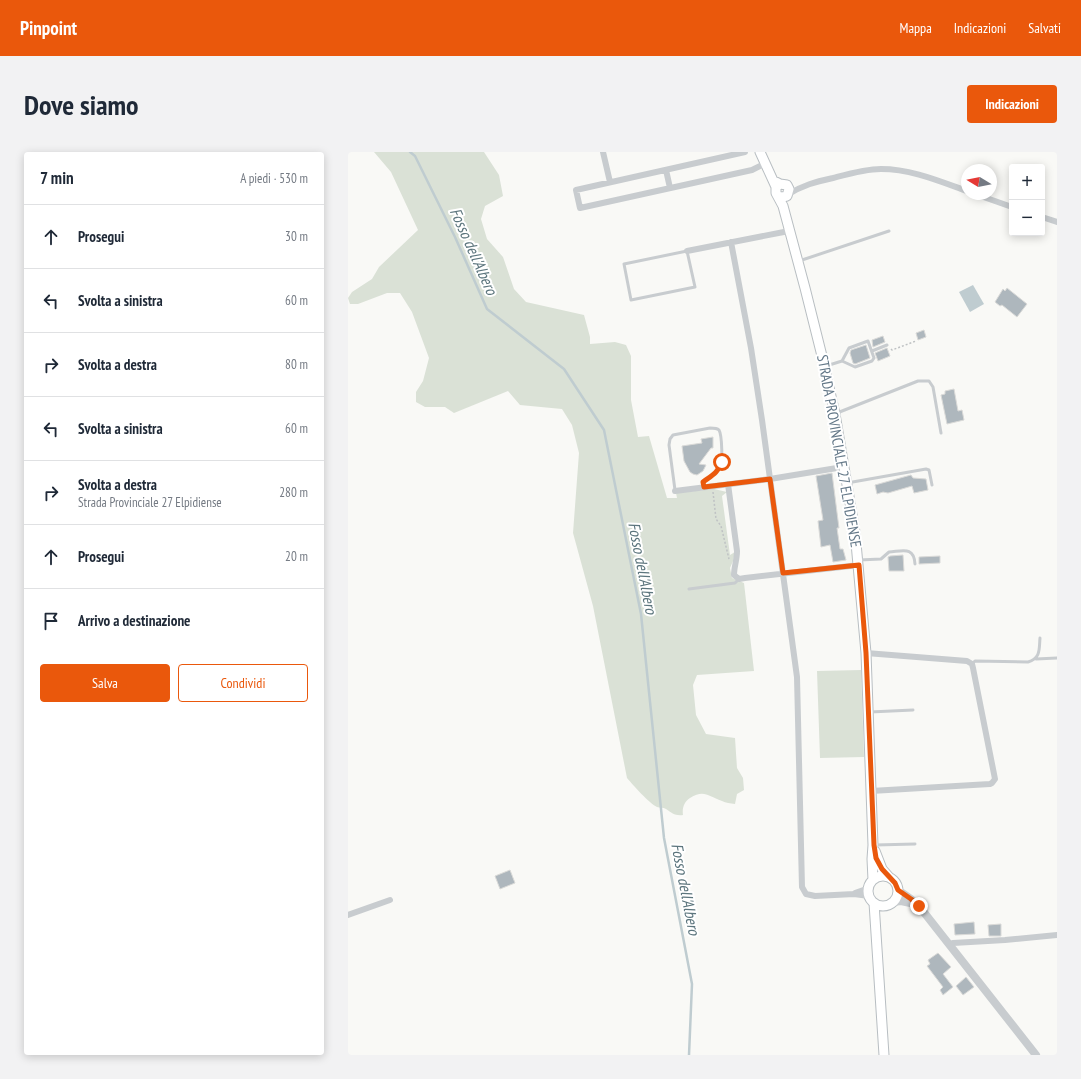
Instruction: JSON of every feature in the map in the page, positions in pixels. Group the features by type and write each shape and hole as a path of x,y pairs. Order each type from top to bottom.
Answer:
{"main road":[{"name":"STRADA PROVINCIALE 27 ELPIDIENSE","path":"760,152 780,191 835,414 859,562 866,653 874,845 876,858 882,869 895,883 898,890"},
{"name":"STRADA PROVINCIALE 27 ELPIDIENSE","path":"874,845 871,892 875,920 884,1055"},
{"path":"889,877 880,877 871,892 878,905 890,904"},
{"path":"875,920 880,912 896,899 898,890"}],"street":[{"path":"603,152 610,182"},
{"path":"745,152 732,153 666,170 576,190 580,208 752,170 766,163"},
{"path":"780,191 850,174 881,169 916,173 961,189"},
{"path":"666,170 670,188"},
{"path":"780,191 800,187"},
{"path":"992,200 1009,206"},
{"path":"1045,218 1057,222"},
{"path":"688,251 789,231"},
{"path":"731,242 752,356 797,677 803,891 806,894 815,896 871,892"},
{"path":"675,491 770,479 843,467"},
{"path":"728,484 737,551 734,576 739,578 859,562"},
{"path":"866,653 967,661 972,664 995,779 992,783 871,791"},
{"path":"898,890 919,906 1036,1055"},
{"path":"348,915 390,900"},
{"path":"890,904 901,901 910,902 919,906"},
{"path":"949,945 953,943 1057,935"}],"lane":[{"path":"798,262 889,231"},
{"path":"688,251 695,287 631,300 624,264 688,251"},
{"path":"824,366 842,361 855,367 872,360 874,358 868,341 849,348 842,361"},
{"path":"872,351 887,345"},
{"path":"835,414 918,381 929,381 933,387 941,433"},
{"path":"675,491 669,445 670,439 673,435 716,428 719,430 720,435 722,462 720,468 714,475 703,482 704,487"},
{"path":"847,483 926,469 930,470 932,485"},
{"path":"859,562 881,559 889,552 908,551 912,552 915,556 915,564"},
{"path":"689,589 735,583 739,578"},
{"path":"1036,659 1040,638"},
{"path":"972,664 975,661 1028,662 1036,659 1057,658"},
{"path":"868,712 913,710"},
{"path":"874,845 914,844"}],"path":[{"path":"887,345 892,350 916,341"},
{"path":"713,492 716,519 721,526 730,564"}],"shaded area":[{"path":"374,152 484,152 499,175 503,196 485,206 481,219 487,239 503,257 514,289 526,302 584,315 590,337 590,344 615,342 626,345 631,356 631,400 638,437 649,436 667,498 677,498 676,493 714,489 727,492 722,496 730,555 735,552 730,568 732,578 744,583 754,671 697,675 693,685 696,715 706,734 735,738 737,768 743,778 744,790 737,794 735,804 725,802 706,794 699,794 686,801 683,808 683,815 676,815 665,808 654,805 641,794 627,778 593,606 573,533 579,453 572,425 562,409 520,405 508,391 454,413 445,407 425,407 416,402 416,392 423,381 429,358 412,312 400,293 387,293 358,304 350,304 348,298 352,292 372,279 379,267 418,230 391,172"},
{"path":"973,285 984,304 970,312 959,292"},
{"path":"861,670 864,757 820,758 817,671"}],"building":[{"path":"1007,288 1027,304 1017,317 1002,305 1000,306 995,302 1003,289 1005,291"},
{"path":"924,330 926,337 918,340 916,333"},
{"path":"883,336 885,342 873,347 872,340"},
{"path":"866,345 870,358 855,364 853,363 850,353 851,350"},
{"path":"887,348 890,356 878,361 875,353"},
{"path":"954,389 958,411 962,410 964,420 947,424 941,395 945,394 945,391"},
{"path":"713,437 713,448 711,448 699,464 706,465 703,471 697,475 693,474 690,472 684,461 682,446 702,443 701,439"},
{"path":"832,473 839,528 837,528 840,549 843,549 846,560 833,562 830,545 821,547 818,521 823,520 816,476"},
{"path":"911,475 913,478 926,479 928,490 914,493 912,486 888,493 883,492 877,494 875,485"},
{"path":"903,555 904,571 889,571 888,557"},
{"path":"940,556 940,563 919,564 919,557"},
{"path":"510,870 515,883 500,889 495,876"},
{"path":"974,922 975,934 955,935 954,924"},
{"path":"1001,924 1001,936 989,936 988,925"},
{"path":"938,953 951,967 943,974 953,987 943,995 940,990 943,987 927,966 930,964 928,960"},
{"path":"966,977 974,987 963,995 956,986"}],"waterway":[{"name":"Fosso dell'Albero","path":"410,152 415,156 455,237 487,309 564,369 604,430 641,614 664,838 692,984 689,1055"}],"route":[{"path":"722,462 720,468 714,475 703,482 704,487 770,479 783,573 859,565 866,653 874,845 876,858 882,869 895,883 898,890 919,906"}]}
